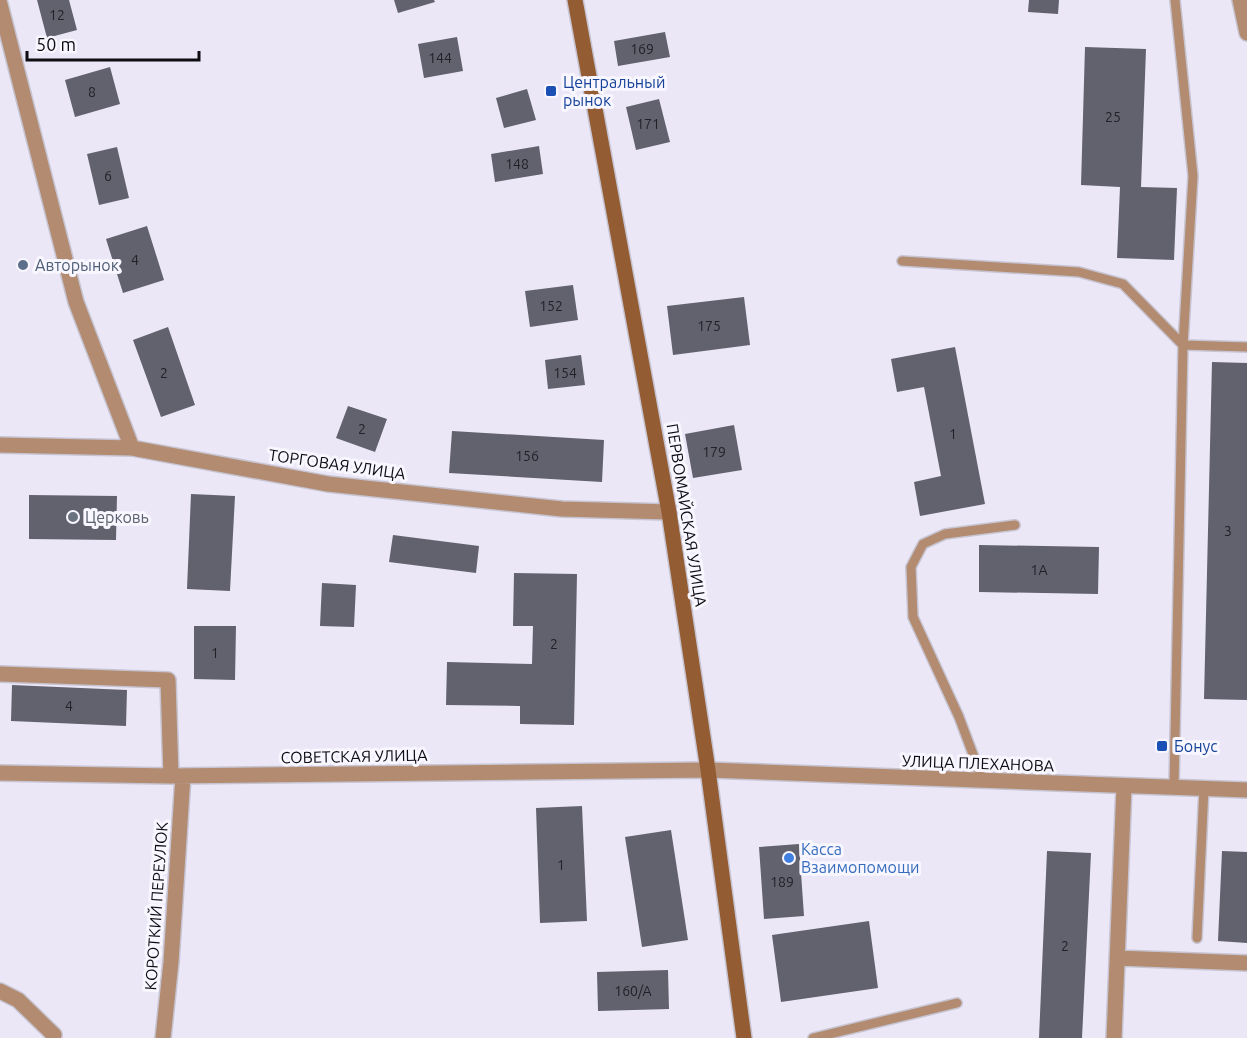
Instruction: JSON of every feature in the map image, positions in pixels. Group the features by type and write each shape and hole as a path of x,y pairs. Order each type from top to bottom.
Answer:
{"main road":[{"name":"ПЕРВОМАЙСКАЯ УЛИЦА","path":"575,0 669,512 708,770 744,1038"}],"street":[{"path":"1240,0 1247,33"},
{"path":"0,3 76,302 132,448"},
{"name":"ТОРГОВАЯ УЛИЦА","path":"0,445 132,448 328,484 562,509 669,512"},
{"name":"КОРОТКИЙ ПЕРЕУЛОК","path":"1,674 168,680 177,776 171,950 163,1038"},
{"name":"УЛИЦА ПЛЕХАНОВА","path":"708,770 1247,790"},
{"name":"СОВЕТСКАЯ УЛИЦА","path":"0,773 177,776 708,770"},
{"path":"1114,1038 1124,786"},
{"path":"1117,958 1247,963"},
{"path":"0,991 18,1000 54,1035 53,1038"}],"lane":[{"path":"1174,787 1183,345 1192,176 1175,0"},
{"path":"902,261 1078,272 1123,284 1183,345 1247,347"},
{"path":"983,781 959,717 912,617 911,567 923,544 945,534 1015,525"},
{"path":"1197,938 1204,788"},
{"path":"813,1038 957,1003"}],"building":[{"path":"37,0 69,0 77,30 47,38"},
{"path":"394,0 434,0 435,2 398,13"},
{"path":"1029,0 1059,0 1058,14 1028,12"},
{"path":"665,32 670,57 618,66 614,41"},
{"path":"457,37 463,71 424,78 418,44"},
{"path":"1085,47 1146,49 1141,187 1177,188 1174,260 1117,258 1120,187 1081,185"},
{"path":"110,67 120,104 75,117 65,80"},
{"path":"527,89 536,120 504,128 496,98"},
{"path":"659,99 670,142 636,150 626,107"},
{"path":"539,146 543,174 495,182 491,154"},
{"path":"117,147 129,198 99,205 87,154"},
{"path":"147,226 164,280 123,293 106,239"},
{"path":"573,285 578,320 530,327 525,291"},
{"path":"744,297 750,345 673,355 667,306"},
{"path":"168,327 195,405 161,417 133,340"},
{"path":"955,347 985,504 920,516 914,482 941,476 924,387 897,392 891,359"},
{"path":"581,355 585,385 548,389 545,360"},
{"path":"1212,362 1247,363 1247,700 1204,699"},
{"path":"348,406 387,419 375,452 336,438"},
{"path":"734,425 742,470 693,478 685,434"},
{"path":"452,431 604,440 602,482 449,473"},
{"path":"191,494 235,496 230,591 187,589"},
{"name":"Церковь","path":"29,495 117,496 116,540 29,539"},
{"path":"393,535 479,546 476,573 389,562"},
{"path":"979,545 1099,547 1098,594 979,592"},
{"path":"514,573 577,574 574,725 520,724 520,706 446,705 447,662 532,664 533,626 513,626"},
{"path":"322,583 356,585 354,627 320,626"},
{"path":"194,626 236,626 235,680 194,679"},
{"path":"12,685 127,690 126,726 11,721"},
{"path":"582,806 587,921 540,923 536,808"},
{"path":"671,830 688,940 642,947 625,837"},
{"path":"799,844 804,916 764,919 759,847"},
{"path":"1047,851 1091,853 1082,1038 1039,1038"},
{"path":"1222,851 1247,852 1247,943 1218,941"},
{"path":"869,921 878,988 781,1002 772,935"},
{"path":"668,970 669,1009 598,1011 597,972"}],"place":[{"name":"Центральный рынок","path":"551,91"},
{"name":"Авторынок","path":"23,265"},
{"name":"Церковь","path":"73,517"},
{"name":"Бонус","path":"1162,746"},
{"name":"Касса Взаимопомощи","path":"789,858"}]}
